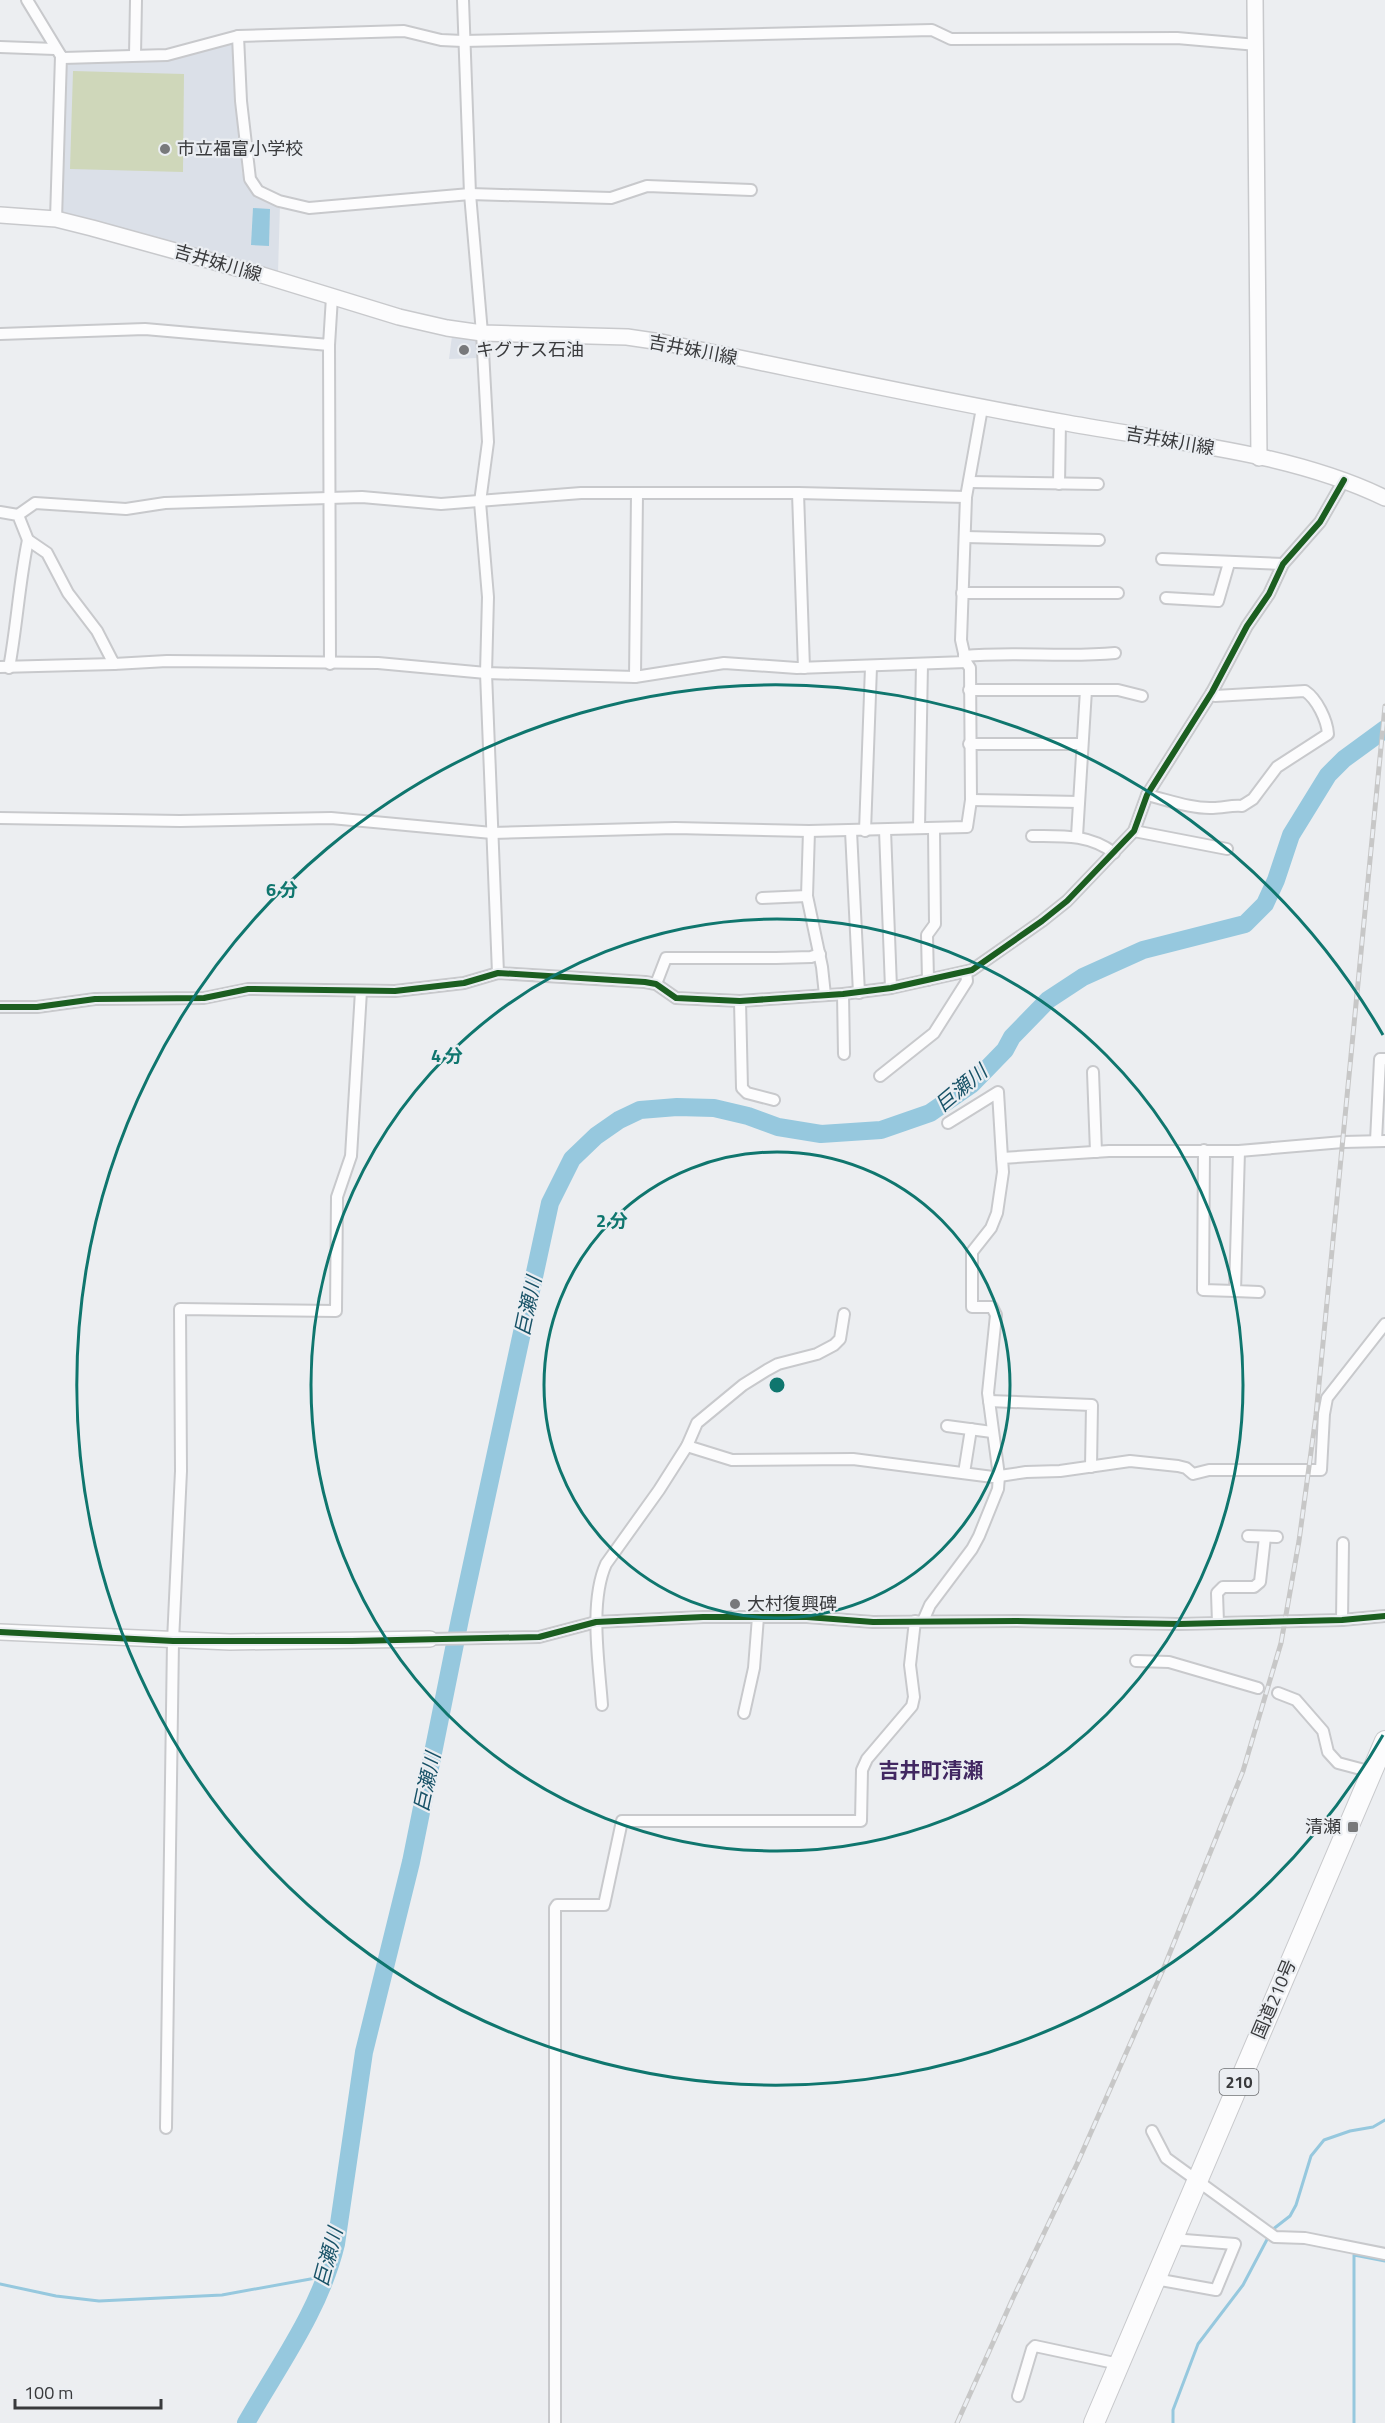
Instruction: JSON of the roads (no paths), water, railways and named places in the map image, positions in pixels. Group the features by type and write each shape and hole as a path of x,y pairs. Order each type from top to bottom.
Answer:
{"highway":[{"name":"国道210号","path":"1094,2423 1196,2182 1378,1774 1385,1741"}],"main road":[{"path":"1255,0 1259,458"},
{"name":"吉井妹川線","path":"0,215 56,219 182,252 399,317 482,333 627,337 661,342 982,408 1318,470 1385,498"},
{"path":"0,1632 173,1641 430,1639"}],"street":[{"path":"27,0 63,58 167,55 238,36 404,31 441,40 463,41 932,30 951,39 1177,38 1257,45"},
{"path":"135,55 136,0"},
{"path":"463,0 470,194 482,333 488,442 480,502 488,597 486,673 498,973"},
{"path":"238,36 241,101 250,179 258,191 279,201 309,208 470,194 611,198 647,186 751,190"},
{"path":"0,48 58,52"},
{"path":"56,219 58,52"},
{"path":"330,664 329,345 332,297"},
{"path":"0,334 146,329 329,345"},
{"path":"0,818 180,821 331,818 492,833 675,828 865,831 968,827 971,800 970,668 965,659 961,640 966,497 982,408"},
{"path":"1059,484 1060,422"},
{"path":"0,1007 38,1007 95,999 204,998 248,989 395,991 464,983 498,973 656,984 676,998 740,1001 859,993 966,972 1042,921 1067,901 1134,831 1147,795 1212,692 1247,626 1269,594 1283,564 1320,522 1344,480"},
{"path":"969,482 1098,484"},
{"path":"0,513 18,515 35,504 126,509 165,503 362,497 441,504 581,493 798,493 966,497"},
{"path":"798,493 804,668"},
{"path":"635,676 637,494"},
{"path":"18,515 28,540 20,578 17,623 4,668 167,661 378,663 486,673 635,676 724,663 804,668 871,667 965,659 998,652 1095,655 1115,653"},
{"path":"965,537 1099,540"},
{"path":"28,540 47,553 68,593 97,631 114,664"},
{"path":"1162,559 1283,564"},
{"path":"1166,598 1218,601 1229,563"},
{"path":"963,593 1118,593"},
{"path":"919,828 922,664"},
{"path":"865,831 871,667"},
{"path":"969,690 1119,690 1142,696"},
{"path":"1077,836 1086,690"},
{"path":"1147,795 1196,807 1242,806 1253,799 1277,767 1328,734 1312,696 1305,692 1215,696 1212,692"},
{"path":"969,744 1082,744"},
{"path":"971,800 1079,802"},
{"path":"928,980 927,935 935,924 934,829"},
{"path":"885,830 891,988"},
{"path":"809,831 807,896 820,954 825,995"},
{"path":"851,831 859,993"},
{"path":"1134,831 1227,849"},
{"path":"1032,836 1077,836 1104,845 1114,853"},
{"path":"762,898 807,896"},
{"path":"656,984 666,958 811,957 820,954"},
{"path":"880,1076 934,1033 967,981 966,972"},
{"path":"166,2128 173,1641 181,1478 180,1309 336,1311 337,1197 351,1156 361,991"},
{"path":"843,994 844,1054"},
{"path":"740,1001 742,1089 747,1093 774,1100"},
{"path":"1002,1158 1096,1152 1239,1150 1381,1141 1380,1059 1385,1059"},
{"path":"1094,1072 1096,1152"},
{"path":"555,2423 555,1908 557,1905 604,1905 622,1821 861,1821 862,1770 867,1759 912,1706 914,1696 910,1665 919,1621 972,1550 999,1480 988,1401 996,1315 992,1307 972,1307 972,1252 991,1228 997,1213 1003,1173 998,1092 948,1123"},
{"path":"1204,1150 1203,1290 1259,1292"},
{"path":"1235,1291 1239,1150"},
{"path":"602,1705 596,1622 601,1574 606,1564 659,1490 687,1446 697,1423 743,1385 778,1364 817,1354 834,1345 840,1339 844,1314"},
{"path":"687,1446 732,1460 853,1459 964,1473 999,1480 1139,1461 1178,1466 1186,1468 1193,1474 1209,1470 1321,1470 1327,1398 1385,1324"},
{"path":"988,1401 1092,1405 1091,1467"},
{"path":"947,1426 992,1432"},
{"path":"964,1473 971,1429"},
{"path":"1218,1623 1217,1593 1223,1587 1254,1587 1260,1582 1271,1537 1248,1536"},
{"path":"1342,1620 1343,1543"},
{"path":"430,1639 539,1637 596,1622 703,1617 807,1617 873,1622 1218,1623 1342,1620 1385,1616"},
{"path":"744,1713 754,1668 758,1617"},
{"path":"1136,1661 1169,1662 1258,1688"},
{"path":"1278,1694 1296,1700 1323,1731 1328,1752 1338,1763 1378,1774"},
{"path":"1152,2131 1167,2158 1196,2182 1248,2216 1270,2234 1305,2238 1385,2254"},
{"path":"1155,2279 1216,2290 1234,2244 1172,2239"},
{"path":"1018,2397 1032,2349 1035,2346 1119,2364"}],"water":[{"path":"253,208 270,209 269,246 251,245"}],"waterway":[{"name":"巨瀬川","path":"246,2423 309,2314 320,2292 336,2244 364,2052 411,1862 460,1619 550,1203 572,1159 596,1136 619,1120 640,1110 677,1107 714,1108 748,1116 778,1127 821,1134 881,1130 930,1113 972,1084 1005,1050 1012,1037 1048,1000 1083,977 1143,950 1245,924 1265,904 1276,880 1291,835 1328,775 1344,759 1385,729"},
{"path":"1173,2423 1173,2410 1198,2344 1243,2285 1272,2230 1290,2216 1296,2205 1311,2156 1324,2140 1350,2131 1373,2127 1385,2120"},
{"path":"1354,2423 1354,2255 1385,2261"},
{"path":"0,2284 56,2296 99,2301 222,2295 327,2276"}],"railway":[{"path":"957,2423 1077,2164 1165,1965 1243,1771 1281,1643 1299,1541 1316,1415 1385,706"}],"place":[{"name":"市立福富小学校","path":"165,149"},
{"name":"キグナス石油","path":"464,350"},
{"name":"大村復興碑","path":"735,1604"},
{"name":"清瀬","path":"1353,1827"}],"district":[{"name":"吉井町清瀬","path":"931,1771"}]}
